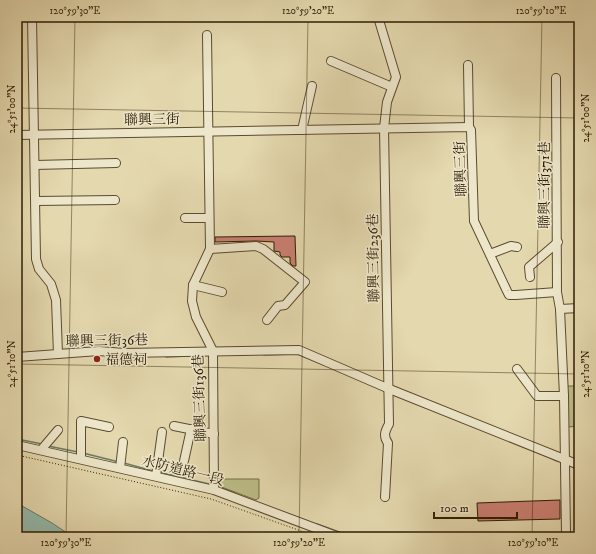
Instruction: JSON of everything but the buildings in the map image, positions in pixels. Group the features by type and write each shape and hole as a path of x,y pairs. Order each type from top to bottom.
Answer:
{"street":[{"name":"聯興三街36巷","path":"32,17 36,259 39,269 51,284 56,300 58,354 99,351 124,353 213,351"},
{"name":"聯興三街236巷","path":"378,17 396,77 387,102 384,128 387,388 389,424 385,432 385,439 388,443 385,497"},
{"name":"聯興三街136巷","path":"207,35 210,249 193,285 192,301 196,317 213,351 214,490"},
{"path":"331,61 392,87"},
{"path":"468,65 469,127"},
{"name":"聯興三街371巷","path":"556,78 558,242 557,292"},
{"path":"302,130 312,86"},
{"name":"聯興三街","path":"17,135 469,127 472,130 474,221 506,291 509,295 557,292"},
{"path":"35,165 116,163"},
{"path":"36,201 115,200"},
{"path":"185,218 209,218"},
{"path":"530,277 529,266 558,242"},
{"path":"210,249 256,246 263,249 305,282 285,305 278,306 267,320"},
{"path":"490,254 510,246 517,247"},
{"path":"193,285 222,292"},
{"path":"557,292 560,309 564,396 566,533"},
{"path":"560,309 579,308"},
{"path":"213,351 299,350 387,388 579,465"},
{"path":"17,357 58,354"},
{"path":"518,369 537,396 564,396"},
{"path":"81,455 81,421 109,426"},
{"path":"174,426 214,434"},
{"path":"184,461 192,429"},
{"path":"44,447 58,430"},
{"path":"156,473 162,432"},
{"path":"120,464 123,442"},
{"name":"水防道路一段","path":"17,445 44,447 156,473 214,490 339,537"}],"path":[{"path":"17,455 211,499 318,537"}],"green space":[{"path":"567,386 579,386 579,426 568,427"},
{"path":"218,479 259,479 259,498 256,500 219,486"}],"shaded area":[{"path":"17,503 52,523 73,537 17,537"}],"waterway":[{"path":"264,355 297,354 324,365"},
{"path":"166,357 188,356"},
{"path":"17,439 42,444"},
{"path":"48,446 78,452"},
{"path":"83,453 119,462"},
{"path":"551,458 557,461"},
{"path":"124,463 153,471"},
{"path":"569,465 579,470"},
{"path":"159,472 209,484"},
{"path":"218,487 235,493"},
{"path":"317,524 353,537"}],"place":[{"name":"福德祠","path":"97,359"}]}
